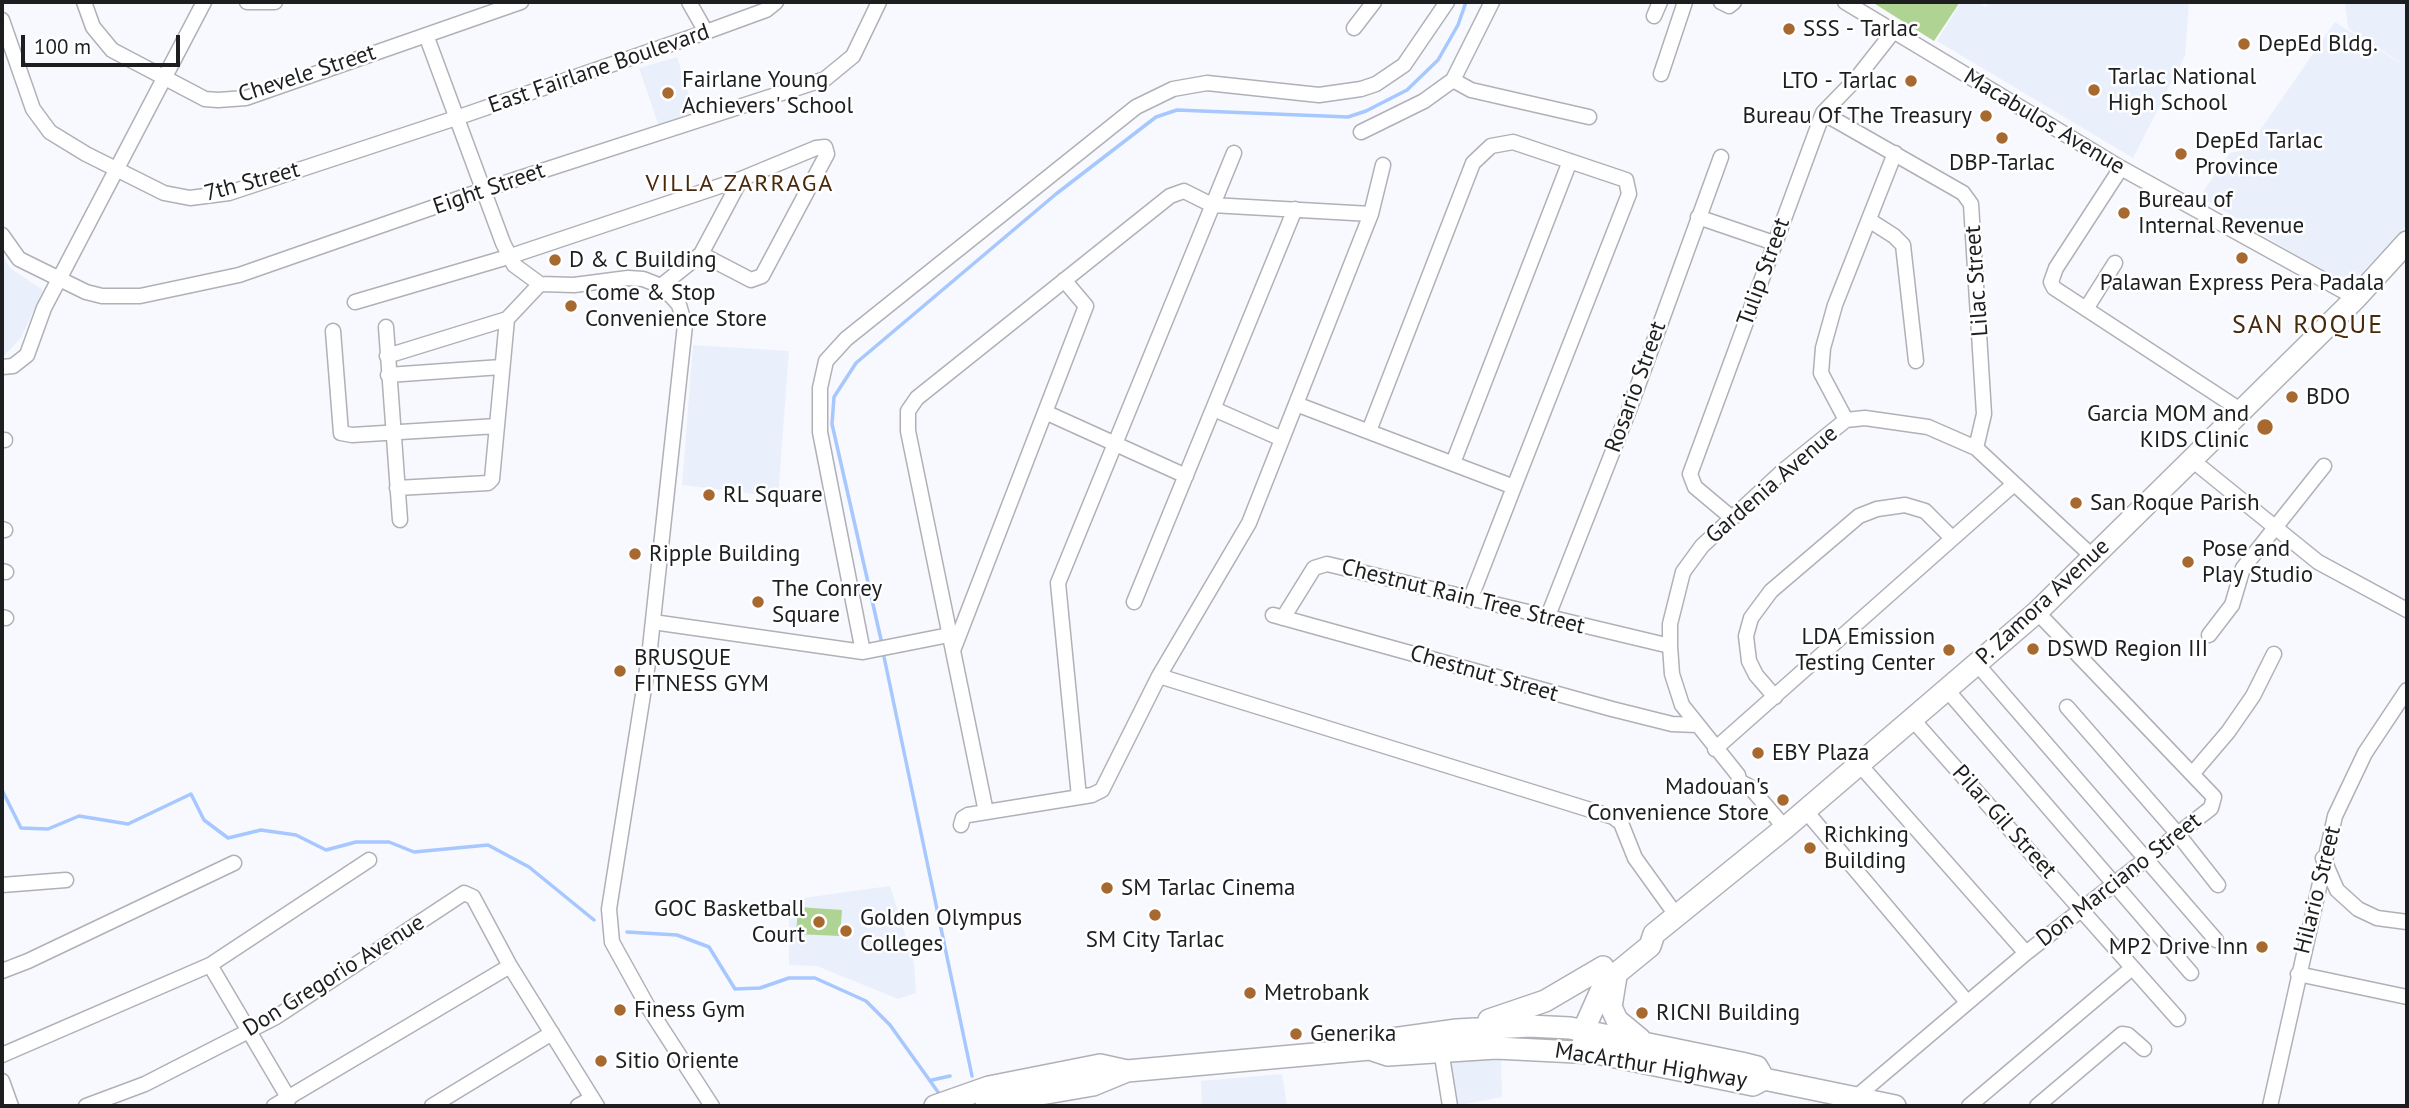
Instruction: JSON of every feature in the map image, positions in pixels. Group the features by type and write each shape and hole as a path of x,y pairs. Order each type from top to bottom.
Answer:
{"highway":[{"name":"P. Zamora Avenue","path":"1575,1051 1584,991 1610,970 1642,934 1654,934 1785,828 2037,612 2356,298 2407,242"},
{"path":"1457,1030 1545,1001 1610,970 1611,1007 1617,1020 1642,1041"},
{"name":"MacArthur Highway","path":"1370,1049 1385,1040 1457,1030 1528,1026 1577,1028 1756,1068 1764,1079"},
{"name":"MacArthur Highway","path":"997,1105 1093,1085 1127,1071 1370,1049 1388,1055 1496,1048 1575,1051 1753,1085 1764,1079 1895,1106"},
{"name":"MacArthur Highway","path":"935,1106 989,1087 1069,1070 1108,1065 1127,1071"}],"street":[{"name":"Chevele Street","path":"84,2 104,43 124,58 205,99 246,98 520,2"},
{"path":"2,367 13,366 27,355 44,308 59,278 204,2"},
{"path":"247,2 275,2"},
{"path":"689,2 706,32"},
{"name":"East Fairlane Boulevard","path":"458,117 706,32 766,10 776,2"},
{"name":"Eight Street","path":"2,235 19,259 102,296 140,296 239,275 483,190 825,79 853,56 879,2"},
{"path":"1354,28 1374,2"},
{"path":"866,651 820,432 820,388 826,361 846,339 1136,107 1173,89 1207,83 1319,95 1376,84 1404,65 1447,2"},
{"path":"1362,132 1412,108 1453,79 1492,2"},
{"path":"1654,16 1660,2"},
{"path":"1661,74 1685,2"},
{"path":"1721,2 1729,6 1734,2"},
{"name":"Macabulos Avenue","path":"1845,2 2121,168 2356,298"},
{"name":"7th Street","path":"2,20 33,109 58,137 164,193 190,198 210,198 458,117"},
{"name":"Tulip Street","path":"1732,518 1695,487 1690,474 1823,113 1850,86 1893,32"},
{"path":"426,35 508,257 540,284 574,285 628,278 643,279 660,286 679,306 685,335 653,622 610,909 612,942 648,1007 712,1106"},
{"path":"1453,79 1471,90 1590,117"},
{"name":"Lilac Street","path":"1823,113 1963,193 1971,204 1984,414 1976,448"},
{"path":"1369,431 1473,163 1491,146 1504,142 1626,180 1629,194 1470,600"},
{"path":"355,302 508,257 741,179 816,148 825,147 827,154 762,276 751,280 701,254"},
{"path":"1079,797 1058,583 1234,153"},
{"path":"1846,420 1821,373 1823,348 1835,305 1895,153"},
{"name":"Rosario Street","path":"1548,616 1629,410 1721,157"},
{"path":"1453,463 1570,162"},
{"path":"961,825 965,816 1079,797 1097,793 1105,786 1159,676 1249,523 1371,214 1383,165"},
{"path":"2121,168 2056,268 2051,282 2054,288 2242,411"},
{"path":"660,286 701,254 741,179"},
{"path":"986,812 908,431 908,411 916,398 1170,196 1184,191 1212,205 1371,214"},
{"path":"1134,602 1295,209"},
{"path":"1698,217 1774,243"},
{"path":"1869,220 1903,245 1916,360"},
{"path":"2086,309 2115,263"},
{"path":"951,642 1086,306 1064,280"},
{"path":"387,356 507,319 540,284"},
{"path":"397,488 488,482 493,474 507,319"},
{"path":"386,327 391,432 400,520"},
{"path":"332,331 341,433 497,426"},
{"path":"388,375 502,367"},
{"path":"1296,404 1514,487"},
{"path":"1214,409 1282,439"},
{"path":"1045,412 1115,446 1186,475"},
{"name":"Gardenia Avenue","path":"1785,828 1750,787 1750,780 1746,776 1738,775 1682,705 1672,674 1670,646 1670,624 1683,572 1702,546 1784,470 1846,420 1865,418 1928,427 1976,448 2093,557"},
{"path":"2192,460 2318,562 2407,610"},
{"path":"2209,635 2232,605 2243,568 2324,467"},
{"path":"1715,749 2014,484"},
{"path":"1775,697 1756,675 1749,661 1746,636 1751,618 1772,591 1858,516 1877,509 1905,505 1925,511 1952,538"},
{"name":"Chestnut Rain Tree Street","path":"1278,616 1314,568 1321,564 1670,646"},
{"name":"Don Marciano Street","path":"1855,1098 2026,953 2211,808 2214,797 2193,773 2037,612"},
{"name":"Chestnut Street","path":"1278,616 1624,712 1672,724 1697,725"},
{"path":"653,622 866,651 894,645 951,642"},
{"path":"2193,773 2247,705 2274,653"},
{"path":"1977,664 2216,940"},
{"path":"1159,676 1613,817 1621,823 1635,858 1676,915"},
{"path":"1947,690 2191,973"},
{"name":"Hilario Street","path":"2270,1106 2323,858 2335,816 2365,752 2407,690"},
{"path":"2067,707 2177,833 2218,886"},
{"name":"Pilar Gil Street","path":"1913,720 2178,1019"},
{"path":"1860,765 2026,953"},
{"path":"1805,810 1967,1002"},
{"path":"2323,858 2337,890 2358,909 2377,918 2407,922"},
{"path":"2,1055 210,965 369,860"},
{"path":"2,971 234,863"},
{"path":"2,885 66,880"},
{"name":"Don Gregorio Avenue","path":"86,1106 145,1084 276,1017 464,893 473,897 510,966"},
{"path":"210,965 289,1099"},
{"path":"274,1106 510,966 594,1102 578,1106"},
{"path":"1969,1106 2132,968"},
{"path":"2298,974 2407,997"},
{"path":"432,1106 552,1033"},
{"path":"2037,1106 2122,1034 2128,1035 2144,1049"},
{"path":"1441,1050 1450,1106"},
{"path":"2,1081 11,1106"}],"shaded area":[{"name":"Tarlac National High School","path":"1961,2 1977,2 1986,7 1989,2 2189,2 2185,56 2133,158 1937,41"},
{"path":"2345,2 2407,2 2407,225 2348,287 2200,196 2230,153 2247,149 2335,22 2404,65 2348,28"},
{"name":"Fairlane Young Achievers' School","path":"677,57 696,118 660,129 639,68"},
{"path":"2,255 10,268 43,290 21,338 2,358"},
{"path":"693,345 789,351 778,497 682,485"},
{"name":"Golden Olympus Colleges","path":"890,886 914,963 916,993 898,999 817,966 789,965 789,900"},
{"path":"1501,1060 1502,1097 1455,1106 1446,1061"},
{"path":"1282,1074 1287,1106 1202,1106 1201,1081"}],"green space":[{"path":"1872,2 1960,2 1934,41"},
{"name":"GOC Basketball Court","path":"798,907 842,910 840,936 796,934"}],"waterway":[{"path":"882,644 832,424 834,397 856,363 1056,194 1156,117 1177,110 1348,117 1366,111 1407,90 1438,60 1458,25 1466,2"},
{"path":"883,652 972,1076"},
{"path":"2,790 21,828 48,829 79,816 128,824 191,794 204,820 228,838 261,830 296,835 326,850 356,842 389,842 414,852 488,845 529,867 594,920"},
{"path":"627,932 677,935 709,947 735,989 760,988 789,978 815,978 866,1001 890,1025 938,1092"},
{"path":"932,1080 950,1076"}],"place":[{"name":"SSS - Tarlac","path":"1789,29"},
{"name":"DepEd Bldg.","path":"2244,44"},
{"name":"LTO - Tarlac","path":"1911,81"},
{"name":"Tarlac National High School","path":"2094,90"},
{"name":"Fairlane Young Achievers' School","path":"668,93"},
{"name":"Bureau Of The Treasury","path":"1986,116"},
{"name":"DBP-Tarlac","path":"2002,138"},
{"name":"DepEd Tarlac Province","path":"2181,154"},
{"name":"Bureau of Internal Revenue","path":"2124,213"},
{"name":"Palawan Express Pera Padala","path":"2242,258"},
{"name":"D & C Building","path":"555,260"},
{"name":"Come & Stop Convenience Store","path":"571,306"},
{"name":"BDO","path":"2292,397"},
{"name":"Garcia MOM and KIDS Clinic","path":"2265,427"},
{"name":"RL Square","path":"709,495"},
{"name":"San Roque Parish","path":"2076,503"},
{"name":"Ripple Building","path":"635,554"},
{"name":"Pose and Play Studio","path":"2188,562"},
{"name":"The Conrey Square","path":"758,602"},
{"name":"DSWD Region III","path":"2033,649"},
{"name":"LDA Emission Testing Center","path":"1949,650"},
{"name":"BRUSQUE FITNESS GYM","path":"620,671"},
{"name":"EBY Plaza","path":"1758,753"},
{"name":"Madouan's Convenience Store","path":"1783,800"},
{"name":"Richking Building","path":"1810,848"},
{"name":"SM Tarlac Cinema","path":"1107,888"},
{"name":"SM City Tarlac","path":"1155,915"},
{"name":"GOC Basketball Court","path":"819,922"},
{"name":"Golden Olympus Colleges","path":"846,931"},
{"name":"MP2 Drive Inn","path":"2262,947"},
{"name":"Metrobank","path":"1250,993"},
{"name":"Finess Gym","path":"620,1010"},
{"name":"RICNI Building","path":"1642,1013"},
{"name":"Generika","path":"1296,1034"},
{"name":"Sitio Oriente","path":"601,1061"}],"district":[{"name":"VILLA ZARRAGA","path":"740,184"},
{"name":"SAN ROQUE","path":"2308,326"}]}
